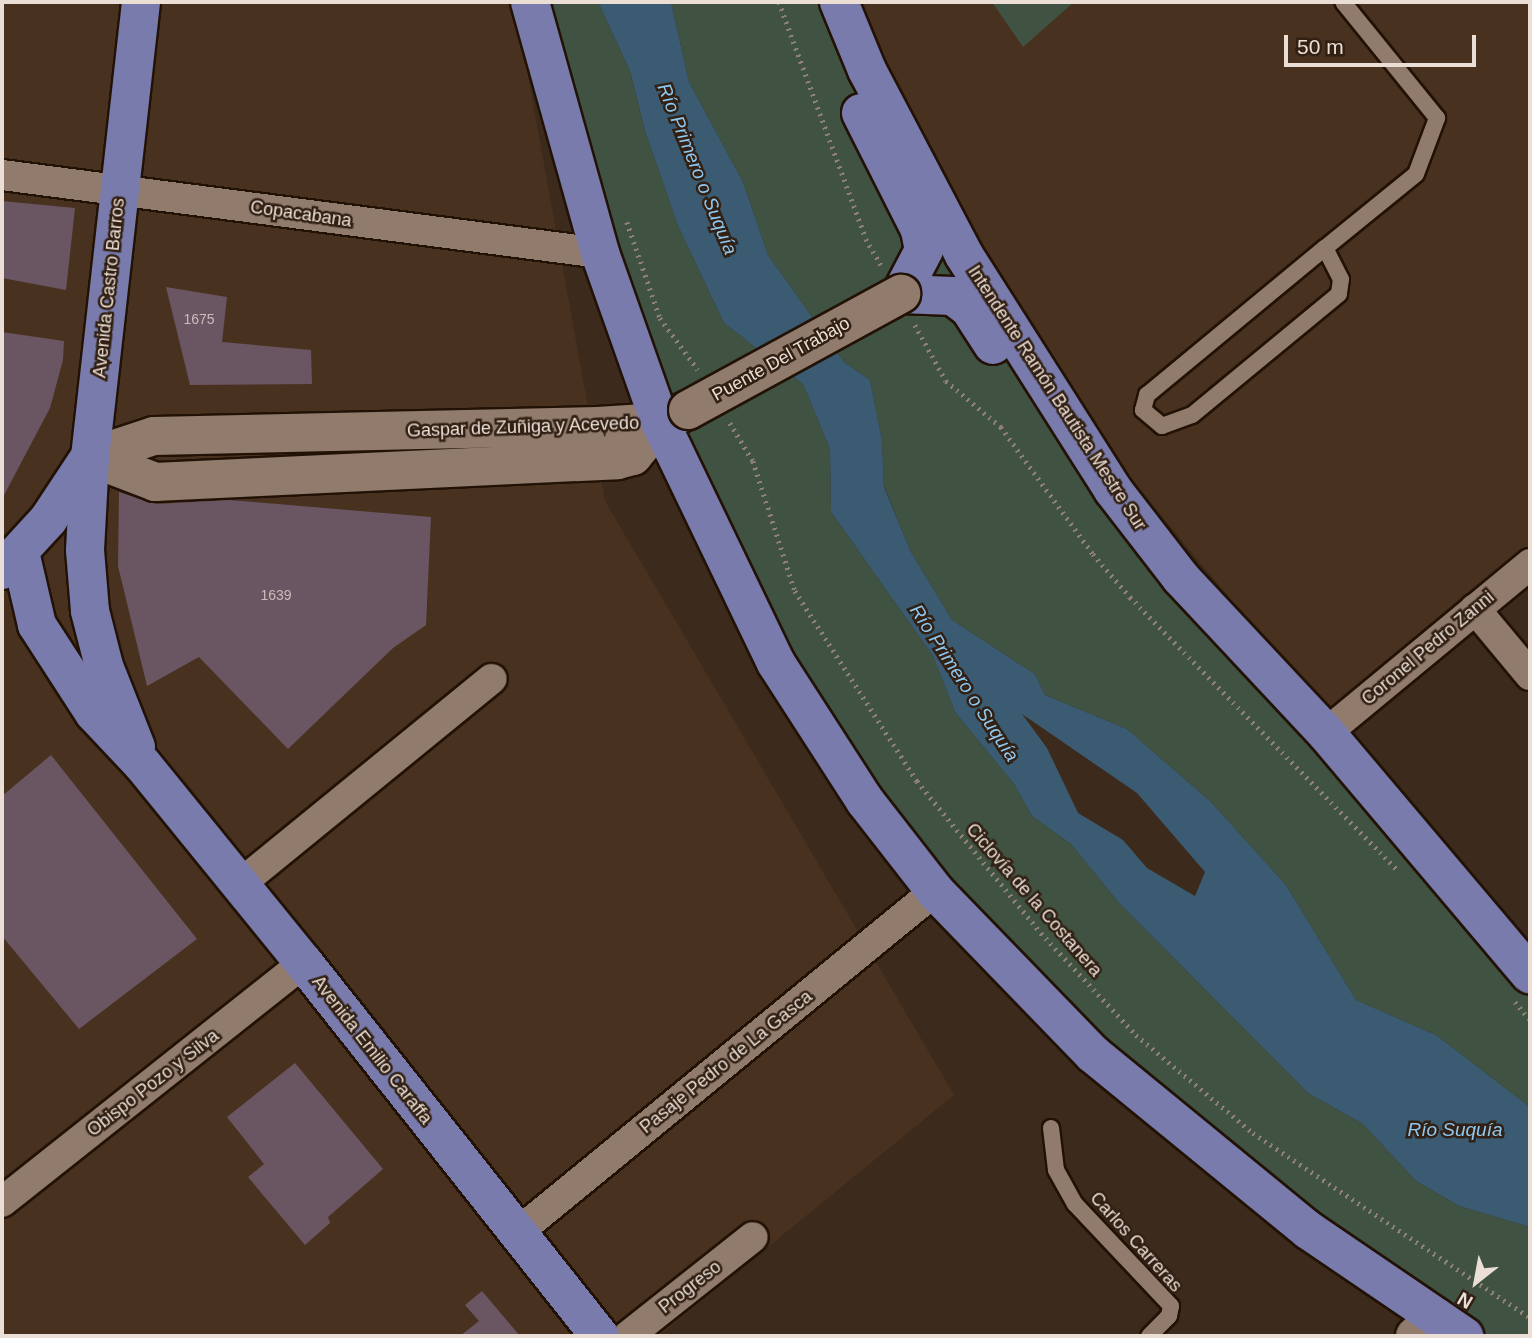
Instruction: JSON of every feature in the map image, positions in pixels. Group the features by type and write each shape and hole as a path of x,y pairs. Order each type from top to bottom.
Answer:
{"main road":[{"name":"Avenida Castro Barros","path":"8,556 48,520 90,457 141,2"},
{"path":"530,2 600,253 694,406 734,582 813,726 936,891 1093,1054 1194,1141 1438,1330"},
{"path":"823,2 861,113 920,230 925,250 908,290 953,296 969,308 1113,536 1322,764 1366,782"},
{"name":"Intendente Ramón Bautista Mestre Sur","path":"839,2 867,70 964,255 1113,491 1181,578 1326,733 1530,974"},
{"name":"Avenida Emilio Caraffa","path":"90,457 85,550 90,611 104,666 143,765"},
{"name":"Avenida Emilio Caraffa","path":"8,556 37,625 94,713 143,765 304,963 600,1336"},
{"path":"2,607 37,625"}],"street":[{"name":"Copacabana","path":"2,175 600,253"},
{"name":"Puente Del Trabajo","path":"694,406 908,290"},
{"name":"Gaspar de Zuñiga y Acevedo","path":"90,457 154,436 694,406"},
{"name":"Coronel Pedro Zanni","path":"1326,733 1530,564"},
{"path":"1475,610 1530,675"},
{"path":"239,885 492,679"},
{"name":"Pasaje Pedro de La Gasca","path":"517,1233 936,891"},
{"name":"Obispo Pozo y Silva","path":"2,1202 304,963"},
{"name":"Progreso","path":"628,1336 753,1237"}],"lane":[{"path":"1325,248 1341,279 1339,294 1192,415 1162,426 1143,410 1147,395 1325,248 1416,174 1437,118 1343,2"},
{"name":"Carlos Carreras","path":"1051,1128 1056,1170 1075,1204 1171,1306 1158,1334"}],"path":[{"name":"Ciclovía de la Costanera","path":"688,354 694,406 753,461 794,591 917,781 1041,933 1136,1035 1253,1133 1530,1318"}],"shaded area":[{"path":"2,2 509,2 524,54 605,501 954,1095 659,1336 2,1336"},
{"path":"857,2 1530,2 1530,576 1335,725 1097,438 864,44"}],"green space":[{"path":"530,2 598,2 630,71 645,131 678,226 724,323 803,384 830,449 831,512 933,656 955,712 1014,784 1032,816 1071,844 1119,903 1308,1093 1363,1124 1416,1181 1459,1206 1530,1227 1530,1336 1464,1336 1308,1230 936,891 734,582"},
{"path":"671,2 839,2 1113,490 1530,974 1530,1107 1436,1035 1356,1000 1286,885 1211,802 1127,729 1045,695 1035,674 952,620 911,552 884,486 882,440 870,380 844,362 768,255 743,182 689,82"},
{"path":"992,2 1074,2 1023,47"}],"water":[{"name":"Río Suquía","path":"598,2 671,2 689,82 743,182 768,255 844,362 870,380 882,440 884,487 911,552 952,620 1035,674 1045,695 1127,729 1211,802 1286,885 1356,1000 1436,1035 1530,1107 1530,1227 1459,1206 1416,1181 1363,1124 1308,1093 1119,903 1071,844 1032,816 1014,784 955,712 933,656 831,512 830,449 803,384 724,323 678,226 645,131 630,71","holes":["1022,714 1137,793 1205,872 1195,896 1147,868 1123,840 1078,813 1047,748"]}],"building":[{"path":"2,201 75,208 66,290 2,278"},
{"path":"166,287 227,297 222,342 311,350 312,384 190,385"},
{"path":"2,332 64,341 63,360 50,408 2,499"},
{"path":"119,492 156,504 230,500 431,517 426,625 393,648 288,749 199,657 147,686 118,566"},
{"path":"51,755 197,939 79,1029 2,936 2,796"},
{"path":"295,1063 383,1169 328,1217 330,1223 305,1245 248,1177 264,1164 227,1117"},
{"path":"482,1291 520,1336 460,1336 479,1321 465,1305"}],"water label":[{"name":"Río Primero o Suquía","path":"697,169"},
{"name":"Río Primero o Suquía","path":"964,683"}]}
